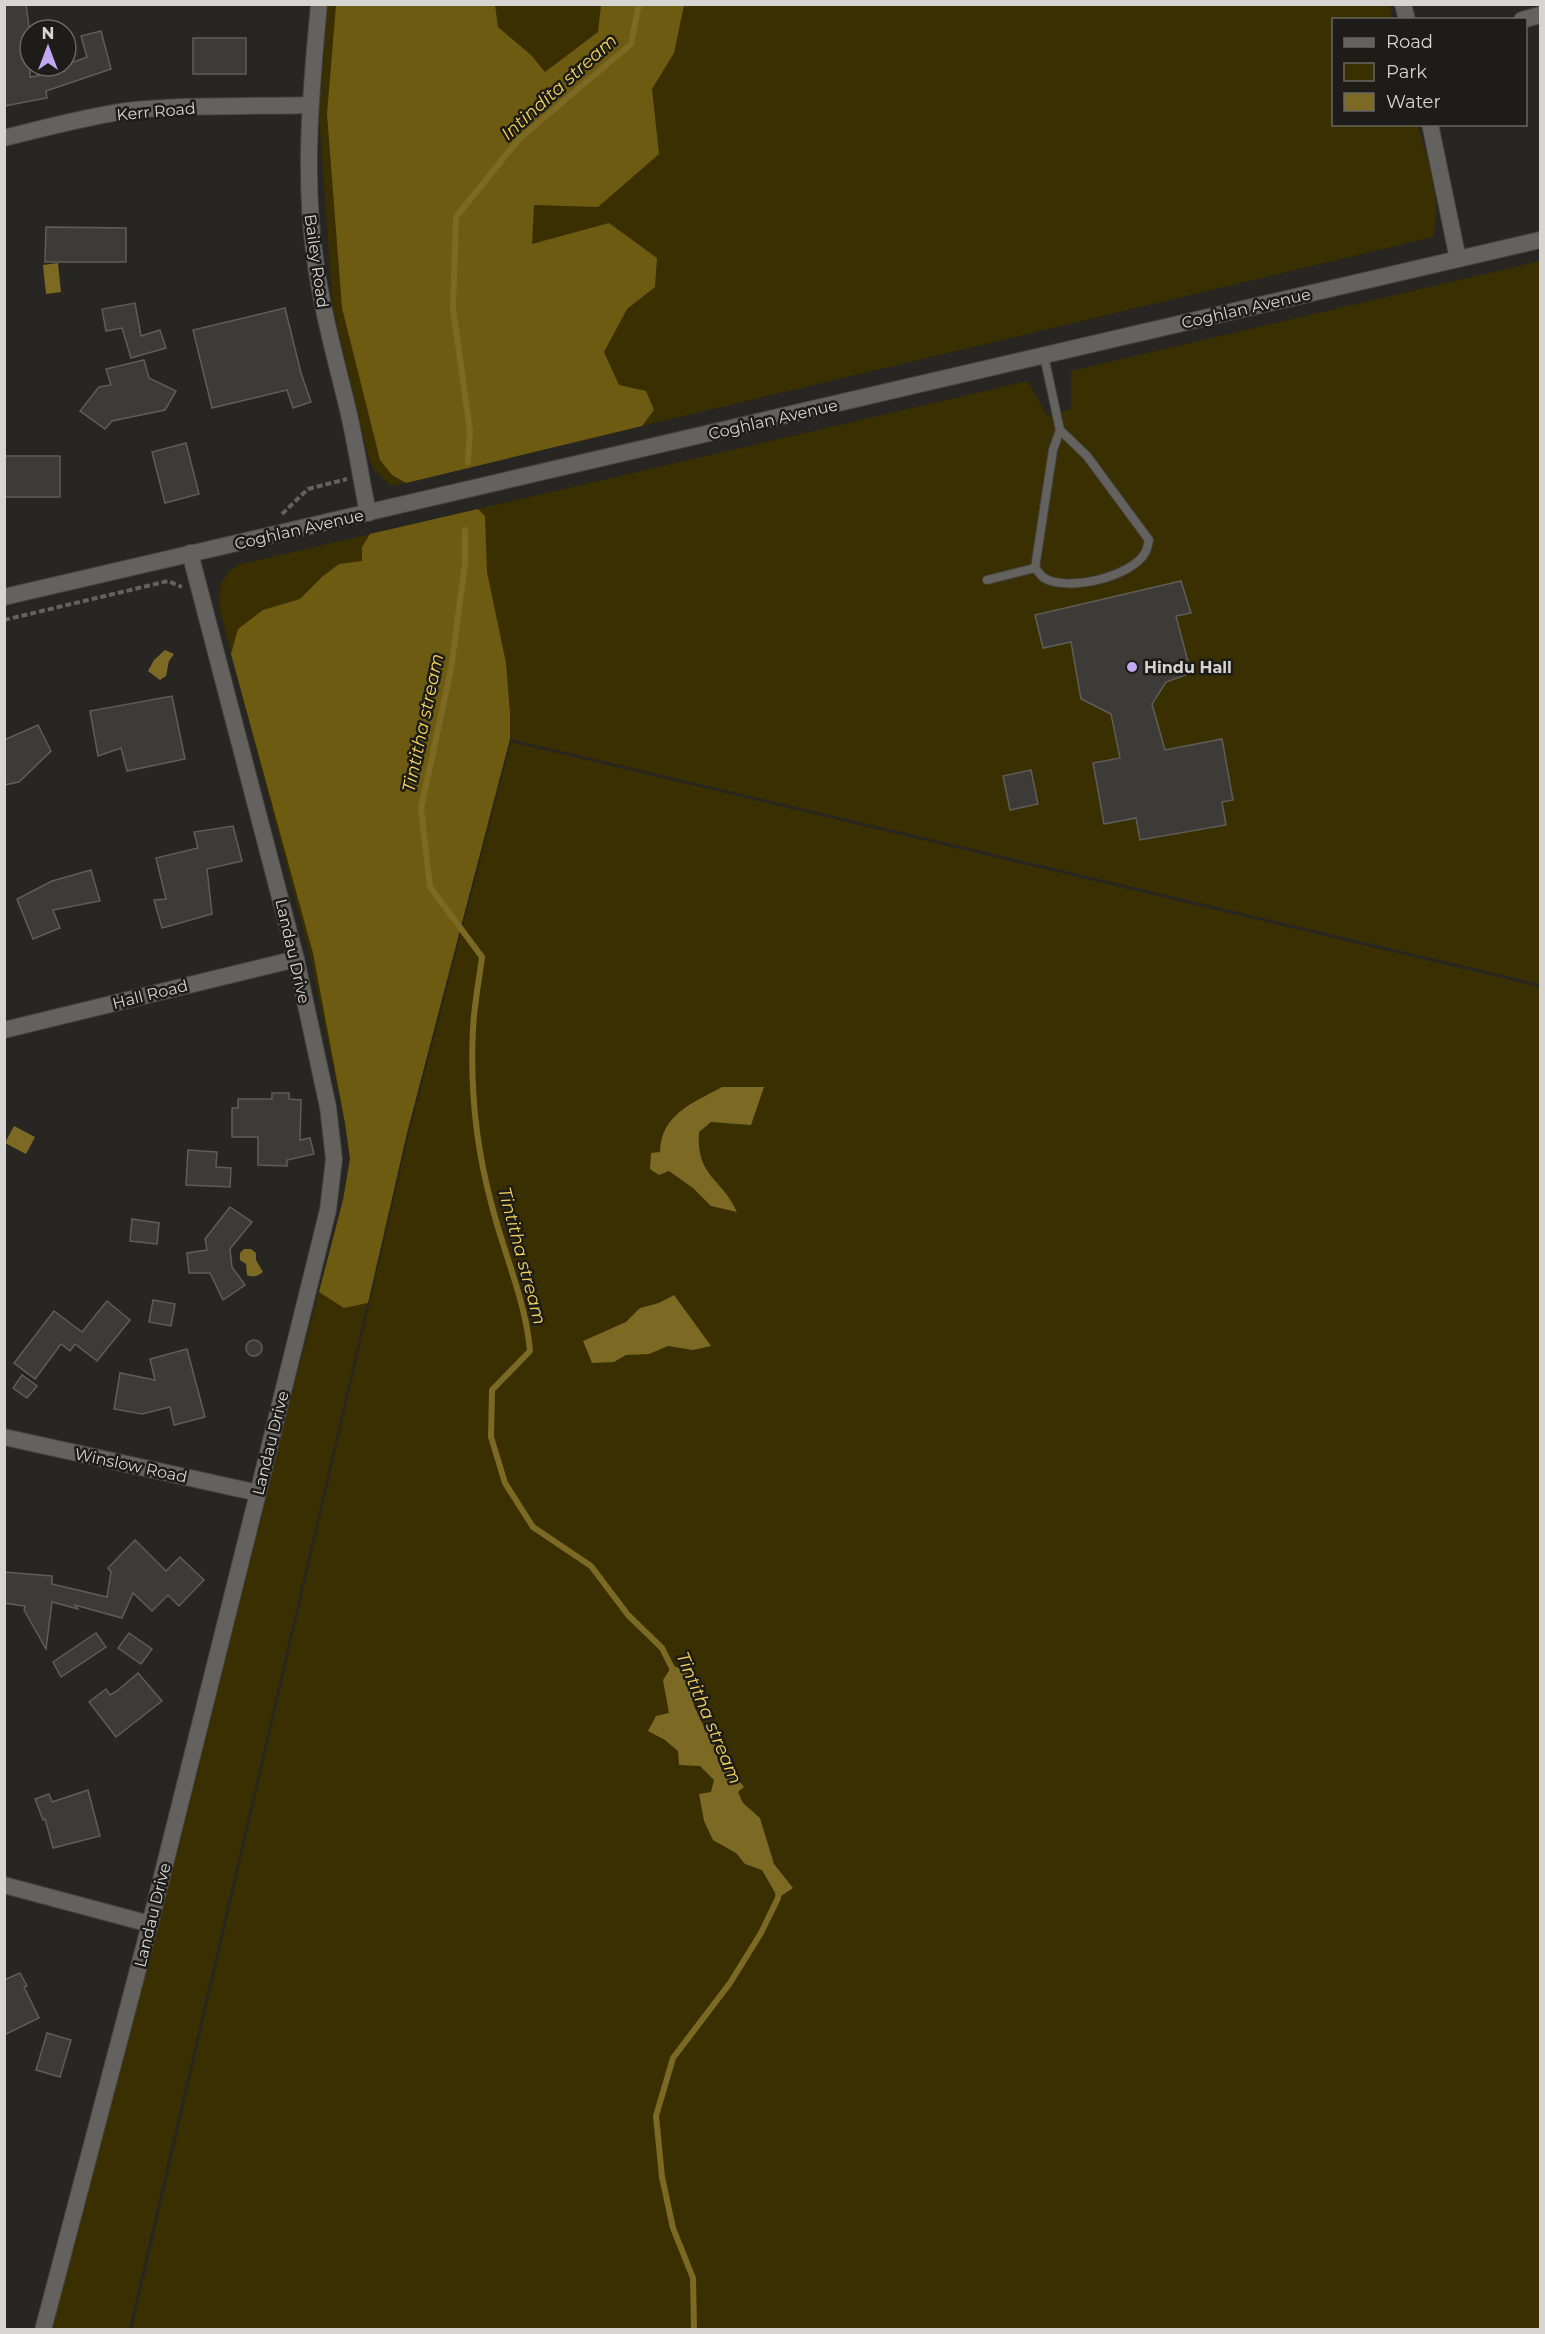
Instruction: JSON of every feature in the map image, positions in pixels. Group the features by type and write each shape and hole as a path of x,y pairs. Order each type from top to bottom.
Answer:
{"street":[{"name":"Bailey Road","path":"319,4 310,105 310,205 315,258 324,311 348,412 368,513"},
{"name":"Kerr Road","path":"4,138 126,111 184,107 310,105"},
{"path":"1430,126 1458,259"},
{"name":"Coghlan Avenue","path":"4,597 1540,240"},
{"name":"Landau Drive","path":"43,2330 150,1924 258,1493 328,1210 334,1159 328,1107 296,959 190,553"},
{"name":"Hall Road","path":"4,1030 296,959"},
{"name":"Winslow Road","path":"4,1437 258,1493"},
{"path":"4,1885 150,1924"}],"lane":[{"path":"1035,568 1053,450 1060,430 1044,356"},
{"path":"1035,568 1044,578 1064,584 1093,582 1121,572 1144,555 1149,540 1087,456 1060,430"},
{"path":"987,580 1035,568"}],"path":[{"path":"4,620 168,581 189,590"}],"green space":[{"path":"328,5 1389,5 1393,18 1332,18 1332,126 1418,126 1435,195 1436,223 1433,237 391,486 374,470 368,455 333,308 319,115"},
{"path":"1540,261 1540,984 510,739 407,1133 129,2329 46,2330 343,1200 350,1159 345,1123 310,955 220,610 221,584 226,575 237,565 1028,381 1047,416 1071,409 1071,371"},
{"path":"511,742 1540,987 1540,2329 132,2330 409,1133"}],"shaded area":[{"path":"336,5 495,5 498,27 531,55 545,72 598,32 601,5 684,5 674,53 652,89 659,154 598,207 534,205 532,244 609,223 657,258 655,287 627,309 604,352 619,385 646,391 654,410 642,426 406,483 392,475 380,460 342,308 327,114"},
{"path":"478,509 485,516 487,572 506,663 510,739 407,1133 368,1303 344,1308 319,1292 343,1200 350,1159 345,1123 313,953 231,654 238,629 263,610 300,599 339,564 362,561 362,547 370,534"}],"water":[{"path":"58,263 61,292 46,294 43,265"},
{"path":"165,650 174,654 169,661 166,676 160,680 148,671 154,660"},
{"path":"722,1087 764,1087 751,1125 711,1122 699,1132 699,1147 706,1168 737,1212 711,1206 693,1188 669,1171 659,1175 650,1169 651,1153 660,1152 666,1128 672,1119 680,1111"},
{"path":"14,1126 35,1137 26,1154 5,1143"},
{"path":"244,1249 251,1249 256,1253 256,1260 263,1272 259,1275 247,1275 246,1264 240,1260 240,1253"},
{"path":"674,1295 711,1346 693,1350 668,1346 649,1354 626,1355 614,1362 592,1363 583,1341 626,1322 640,1308 659,1303"},
{"path":"672,1666 687,1670 694,1706 706,1731 714,1741 718,1761 729,1768 744,1787 738,1792 743,1803 760,1818 774,1864 793,1888 778,1898 762,1870 745,1864 736,1853 713,1840 704,1821 699,1794 711,1792 714,1780 700,1766 679,1765 678,1751 665,1740 648,1731 656,1716 669,1713 663,1680"}],"building":[{"path":"4,4 26,4 28,18 18,18 18,78 78,78 78,60 87,57 81,36 101,31 111,69 46,91 47,98 4,106"},
{"path":"193,38 246,38 246,74 193,74"},
{"path":"46,227 126,228 126,262 45,262"},
{"path":"135,303 141,336 160,330 166,348 131,358 122,328 106,331 102,309"},
{"path":"285,308 301,373 311,402 293,408 287,390 212,408 193,330"},
{"path":"144,360 149,378 176,391 165,410 112,421 105,429 80,411 99,387 111,385 106,369"},
{"path":"186,443 199,494 165,503 152,452"},
{"path":"4,456 60,456 60,497 4,497"},
{"path":"1181,581 1191,613 1176,616 1191,673 1166,682 1152,704 1165,750 1222,739 1233,800 1222,802 1226,825 1140,840 1136,818 1104,824 1093,763 1120,758 1111,714 1081,699 1071,642 1043,648 1035,615"},
{"path":"172,696 185,759 127,771 121,748 98,756 90,711"},
{"path":"38,725 51,751 19,782 4,785 4,740"},
{"path":"1031,770 1038,804 1010,810 1003,776"},
{"path":"233,826 242,861 207,869 212,914 162,928 154,900 166,899 156,858 198,848 194,832"},
{"path":"91,870 100,901 53,910 60,928 33,939 17,899 52,881"},
{"path":"272,1093 289,1093 289,1099 301,1100 300,1140 310,1138 314,1154 287,1160 287,1166 258,1165 258,1137 232,1137 232,1108 238,1108 238,1099 272,1099"},
{"path":"188,1150 217,1152 216,1167 231,1168 230,1187 186,1185"},
{"path":"230,1207 252,1222 230,1249 232,1267 245,1285 223,1300 210,1273 189,1273 187,1253 207,1250 205,1239"},
{"path":"132,1219 159,1223 157,1244 130,1241"},
{"path":"153,1300 175,1304 171,1326 149,1322"},
{"path":"107,1301 130,1320 97,1361 75,1344 70,1351 61,1344 35,1379 14,1363 54,1311 82,1332"},
{"path":"254,1340 260,1342 262,1348 260,1354 254,1356 248,1354 246,1348 248,1342"},
{"path":"187,1349 205,1417 174,1425 170,1407 142,1414 114,1409 120,1373 155,1380 150,1359"},
{"path":"22,1375 37,1386 27,1398 13,1388"},
{"path":"135,1540 166,1571 180,1557 204,1580 179,1606 168,1595 152,1611 133,1593 122,1618 75,1605 78,1609 52,1602 46,1649 24,1610 25,1606 4,1603 4,1572 52,1576 52,1584 107,1597 111,1572 108,1568"},
{"path":"96,1633 106,1647 61,1677 53,1662"},
{"path":"129,1633 152,1649 141,1664 118,1648"},
{"path":"138,1673 162,1701 116,1737 89,1702 106,1689 110,1695 117,1691"},
{"path":"88,1790 100,1836 53,1848 45,1819 43,1820 35,1799 49,1794 52,1802"},
{"path":"20,1973 39,2018 4,2035 4,1980"},
{"path":"47,2033 71,2040 60,2077 36,2070"}],"waterway":[{"name":"Intindita stream","path":"468,462 470,431 453,308 456,217 519,139 631,44 639,4"},
{"name":"Tintitha stream","path":"465,530 465,563 451,669 421,808 430,887 482,957 473,1029 472,1074 475,1118 486,1184 528,1333 530,1351 492,1390 491,1437 505,1483 533,1527 591,1566 628,1615 662,1648 674,1672"},
{"name":"Tintitha stream","path":"694,2330 693,2278 673,2228 662,2177 656,2116 673,2058 730,1983 761,1933 778,1898 779,1890"}],"place":[{"name":"Hindu Hall","path":"1132,667"}]}
